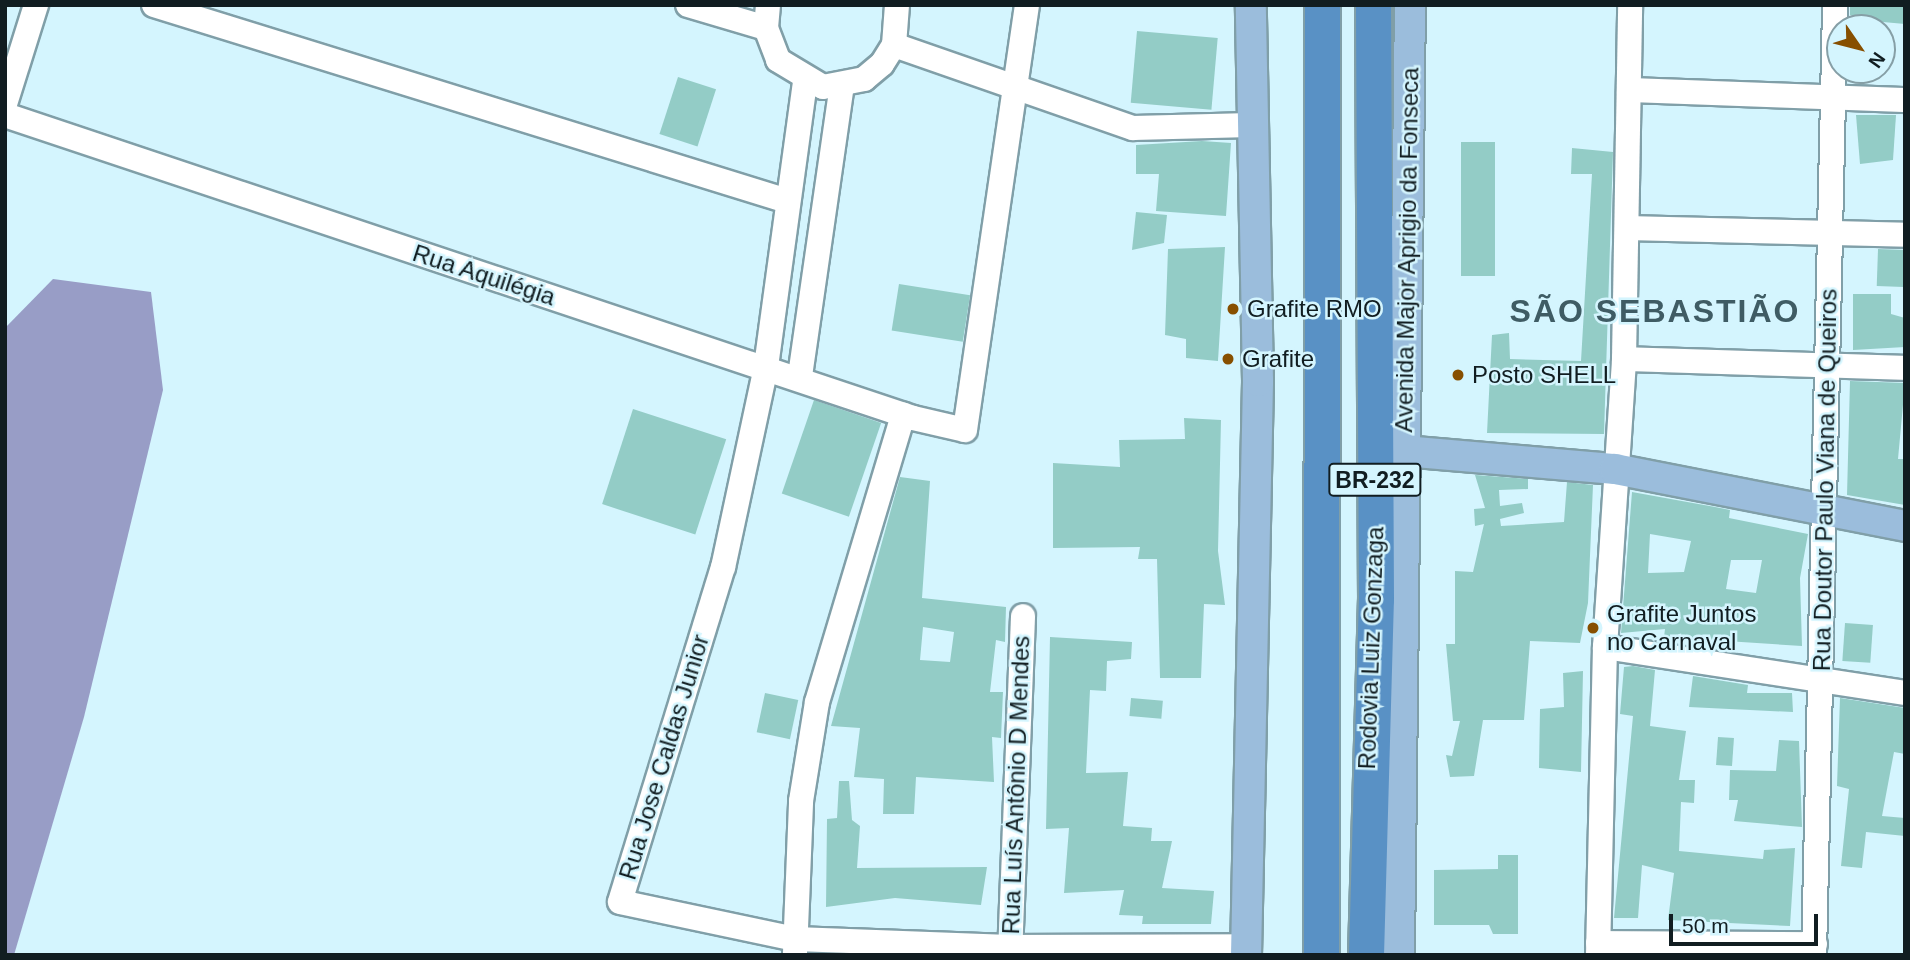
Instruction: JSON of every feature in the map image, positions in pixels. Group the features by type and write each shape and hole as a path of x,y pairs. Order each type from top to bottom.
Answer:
{"highway":[{"name":"Rodovia Luiz Gonzaga","path":"1321,955 1322,5"},
{"name":"Rodovia Luiz Gonzaga","path":"1366,955 1376,599 1373,5"}],"main road":[{"path":"1246,950 1258,381 1251,125 1251,5"},
{"name":"Avenida Major Aprigio da Fonseca","path":"1399,955 1410,5"},
{"path":"1404,451 1615,469 1823,507 1905,526"}],"street":[{"path":"5,104 36,5"},
{"path":"154,5 787,201"},
{"path":"688,5 767,16 778,60 805,82 842,86 864,79 894,45 897,5"},
{"path":"1015,90 1027,5"},
{"path":"1630,5 1624,359 1605,647 1598,949 1815,949"},
{"name":"Rua Doutor Paulo Viana de Queiros","path":"1815,949 1835,5"},
{"path":"894,45 1015,90 1148,131 1251,125"},
{"path":"766,367 805,82"},
{"path":"800,376 842,86"},
{"name":"Rua Aquilégia","path":"5,115 800,376 903,415 965,429 1015,90"},
{"path":"1629,90 1905,100"},
{"path":"1628,228 1830,231 1905,235"},
{"path":"1624,359 1905,368"},
{"name":"Rua Jose Caldas Junior","path":"766,367 723,567 620,900 795,947 1010,951 1246,950"},
{"path":"795,947 801,802 817,702 903,415"},
{"name":"Rua Luís Antônio D Mendes","path":"1010,951 1023,615"},
{"path":"1605,647 1820,676 1905,693"}],"water":[{"path":"53,279 151,292 163,390 84,717 14,955 5,955 5,328"}],"building":[{"path":"1850,5 1905,5 1905,24 1896,23 1896,14 1850,14"},
{"path":"1137,31 1218,38 1211,110 1131,103"},
{"path":"678,77 716,89 698,146 659,134"},
{"path":"1856,115 1896,115 1893,160 1860,164"},
{"path":"1202,141 1231,143 1226,216 1156,211 1159,174 1136,174 1136,145"},
{"path":"1461,142 1495,142 1495,276 1461,276"},
{"path":"1572,148 1613,152 1604,434 1487,433 1492,335 1509,333 1510,359 1581,361 1592,174 1571,174"},
{"path":"1136,212 1167,215 1164,243 1132,250"},
{"path":"1225,247 1218,361 1186,358 1186,339 1165,335 1168,249"},
{"path":"1878,249 1905,250 1904,287 1877,286"},
{"path":"899,284 970,295 963,342 892,330"},
{"path":"1853,294 1891,294 1891,314 1905,318 1905,347 1853,350"},
{"path":"1850,381 1905,383 1898,459 1905,459 1905,505 1847,495"},
{"path":"814,400 881,423 849,517 782,494"},
{"path":"633,409 726,439 695,534 602,504"},
{"path":"1184,418 1221,420 1218,551 1225,605 1204,604 1201,678 1160,678 1157,559 1138,559 1140,547 1053,548 1053,463 1120,467 1119,440 1185,439"},
{"path":"1475,475 1528,479 1528,489 1499,490 1500,506 1522,503 1524,513 1500,519 1501,526 1564,522 1567,482 1593,485 1588,603 1580,643 1530,641 1524,720 1483,720 1474,776 1450,777 1446,755 1452,756 1460,721 1453,721 1446,644 1455,644 1455,571 1473,572 1484,524 1475,526 1474,509 1485,508"},
{"path":"900,477 930,481 922,598 1006,607 1005,642 996,640 990,692 1003,692 1001,738 992,737 994,782 916,777 914,814 883,814 884,779 854,777 860,728 831,726","holes":["923,627 954,632 950,662 920,660"]},
{"path":"1632,492 1730,510 1729,518 1808,534 1800,578 1802,646 1664,637 1665,629 1621,633","holes":["1650,534 1691,541 1684,572 1648,573","1731,560 1762,560 1756,593 1726,589"]},
{"path":"1845,623 1873,625 1870,663 1842,661"},
{"path":"1050,637 1132,642 1131,659 1107,661 1106,691 1090,690 1086,773 1128,772 1123,826 1152,828 1151,841 1172,841 1162,888 1214,891 1211,924 1142,924 1143,916 1119,915 1124,890 1064,893 1069,828 1046,829"},
{"path":"1624,667 1655,670 1650,726 1686,731 1679,780 1695,780 1694,803 1681,802 1679,851 1763,859 1764,850 1795,848 1790,926 1668,920 1674,873 1642,865 1638,918 1614,918 1633,716 1620,714"},
{"path":"1583,671 1581,772 1539,768 1540,709 1564,707 1563,673"},
{"path":"1693,676 1748,685 1747,693 1792,693 1793,712 1689,707"},
{"path":"765,693 798,700 790,739 757,732"},
{"path":"1131,698 1163,701 1161,719 1129,716"},
{"path":"1840,698 1905,708 1905,754 1894,752 1882,816 1905,818 1905,836 1866,832 1862,868 1841,866 1849,789 1837,786"},
{"path":"1718,737 1734,738 1732,766 1716,765"},
{"path":"1779,740 1799,741 1802,827 1734,821 1738,800 1729,800 1730,770 1776,771"},
{"path":"839,781 849,781 852,820 860,826 857,868 987,867 981,905 895,898 826,907 827,819 837,818"},
{"path":"1498,855 1518,855 1518,934 1493,934 1489,925 1434,925 1434,870 1498,869"}],"place":[{"name":"Grafite RMO","path":"1233,309"},
{"name":"Grafite","path":"1228,359"},
{"name":"Posto SHELL","path":"1458,375"},
{"name":"Grafite Juntos no Carnaval","path":"1593,628"}],"district":[{"name":"SÃO SEBASTIÃO","path":"1655,311"}]}
